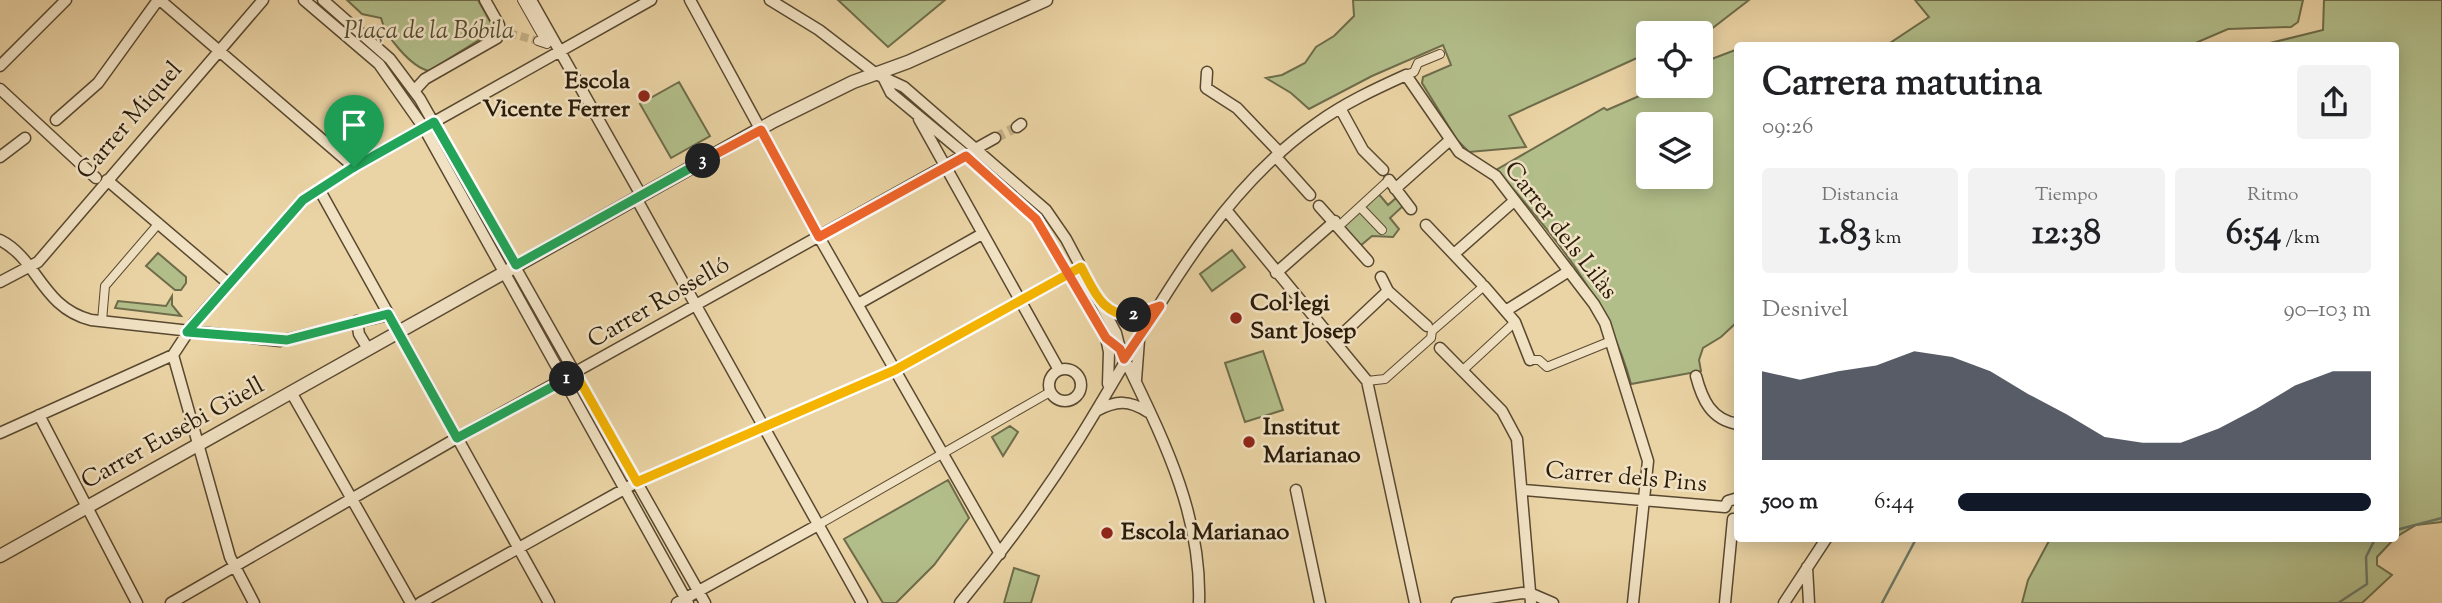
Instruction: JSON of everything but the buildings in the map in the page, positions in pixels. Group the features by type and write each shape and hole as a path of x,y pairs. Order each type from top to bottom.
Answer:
{"street":[{"path":"0,66 66,0"},
{"path":"0,157 41,127 56,121 98,83 159,0 354,167"},
{"name":"Carrer Miquel","path":"29,269 102,179 263,0"},
{"path":"304,0 379,64 429,125"},
{"path":"323,0 390,59 414,91 429,125 511,269 576,374 705,603"},
{"path":"414,91 425,79 504,32 485,0"},
{"path":"522,0 547,44 538,41"},
{"path":"531,0 862,603"},
{"path":"0,433 173,355 187,332 303,200 354,167 651,0"},
{"path":"690,0 819,237 1000,554"},
{"path":"770,0 819,30 880,76 904,87 1046,210 1081,267 1116,333 1136,386 1168,451 1193,524 1199,561 1199,603"},
{"path":"398,333 639,196 853,82 880,76 1039,1"},
{"path":"960,603 1000,554 1096,411 1108,390 1122,354 1140,338 1226,210 1278,155 1339,108 1414,72 1418,63 1440,54"},
{"path":"1207,72 1206,88 1237,108 1310,195"},
{"name":"Carrer dels Lilàs","path":"1406,75 1459,152 1496,176 1594,304 1611,341 1648,461 1633,603"},
{"path":"880,76 891,93 1036,219 1106,338 1110,352 1108,390"},
{"path":"0,89 102,179 159,222 229,283"},
{"path":"1339,108 1363,150 1411,209"},
{"path":"917,114 1059,370"},
{"name":"Carrer Rosselló","path":"171,603 457,438 995,138"},
{"path":"1276,273 1389,180 1450,140"},
{"path":"319,189 549,603"},
{"path":"1454,254 1514,201"},
{"path":"1319,206 1337,223 1368,261"},
{"path":"1360,206 1382,230"},
{"path":"1226,210 1367,381 1415,603"},
{"path":"102,321 105,286 159,222"},
{"path":"1426,225 1507,310 1515,322 1530,360 1539,360 1547,367 1611,341"},
{"path":"858,304 982,234"},
{"path":"0,240 12,247 63,308 82,317 102,321 187,332 287,340 388,314"},
{"path":"420,603 625,488 895,370 1081,267"},
{"path":"0,282 29,269"},
{"path":"511,269 565,379 683,602 1051,392"},
{"path":"1507,310 1569,271"},
{"path":"1381,277 1388,291 1427,326"},
{"path":"1367,381 1385,379 1431,338 1432,331 1482,284"},
{"path":"1335,341 1388,291"},
{"path":"1098,300 1110,311 1128,316 1160,306"},
{"path":"358,321 359,334 368,349"},
{"path":"1462,370 1515,322"},
{"name":"Carrer Eusebi Güell","path":"0,556 398,333"},
{"path":"1106,338 1122,354"},
{"path":"1136,386 1140,338"},
{"path":"1440,348 1502,411 1513,428 1519,449 1532,598"},
{"path":"173,355 234,566 254,603"},
{"path":"1059,370 1075,372 1081,382 1079,393 1066,401 1056,398 1051,392 1049,380 1059,370"},
{"path":"1696,376 1700,393 1712,411 1724,420 1734,423"},
{"path":"291,392 411,603"},
{"path":"1096,411 1110,404 1124,402 1148,412"},
{"path":"39,415 137,603"},
{"path":"1296,490 1320,603"},
{"name":"Carrer dels Pins","path":"1523,490 1725,507"},
{"path":"1734,499 1728,501 1725,507 1726,513 1734,518"},
{"path":"1725,603 1734,534"},
{"path":"1784,603 1824,542"},
{"path":"1807,566 1809,603"},
{"path":"1457,603 1504,594 1553,603"}],"green space":[{"name":"Plaça de la Bóbila","path":"347,0 478,0 495,30 429,71 414,64 400,50 381,18 362,14"},
{"path":"838,0 945,0 888,47"},
{"path":"1353,0 1749,0 1713,28 1713,21 1636,21 1636,58 1509,116 1526,147 1469,152 1457,140 1422,83 1423,77 1451,65 1443,45 1372,76 1309,109 1291,93 1266,78 1282,75 1305,63 1316,47 1334,36 1354,16"},
{"path":"1915,0 2303,0 2298,22 2291,27 2228,29 2198,42 1892,42 1929,17"},
{"path":"2324,0 2442,0 2442,522 2416,525 2399,535 2399,42 2274,42 2323,30"},
{"path":"1734,51 1734,325 1703,348 1699,360 1701,371 1631,384 1609,324 1594,296 1538,218 1496,170 1604,108 1607,110 1636,97 1713,98 1713,58"},
{"path":"679,82 710,136 671,158 640,104"},
{"path":"1377,192 1388,205 1396,198 1403,206 1390,218 1399,229 1393,237 1372,236 1360,246 1342,224"},
{"path":"1232,250 1245,267 1212,291 1200,274"},
{"path":"158,253 186,277 186,283 181,290 175,290 146,266"},
{"path":"172,296 172,305 181,316 115,308 118,301 166,306"},
{"path":"1263,351 1283,410 1245,422 1225,363"},
{"path":"1010,426 1018,432 1003,456 992,437"},
{"path":"948,480 969,518 934,565 896,603 883,603 844,539"},
{"path":"2048,542 2391,542 2377,557 2377,565 2392,575 2362,603 2022,603 2028,580"},
{"path":"1014,568 1039,576 1031,603 1004,603"}],"waterway":[{"path":"2399,529 2442,518"},
{"path":"1882,603 1914,542"},
{"path":"2338,603 2367,584 2366,557 2374,542"}],"tunnel":[{"path":"509,33 538,41"},
{"path":"995,138 1017,127"}],"place":[{"name":"Escola Vicente Ferrer","path":"644,96"},
{"name":"Col·legi Sant Josep","path":"1236,318"},
{"name":"Institut Marianao","path":"1249,442"},
{"name":"Escola Marianao","path":"1107,533"}],"route":[{"path":"354,167 303,200 187,332 280,341 341,328 388,314 457,438 576,374 637,482 895,370 1070,274 1081,267 1098,300 1110,311 1128,316 1160,306 1124,359 1120,349 1106,338 1070,274 1051,240 1036,219 966,156 819,237 761,130 516,265 434,122 354,167"}]}
